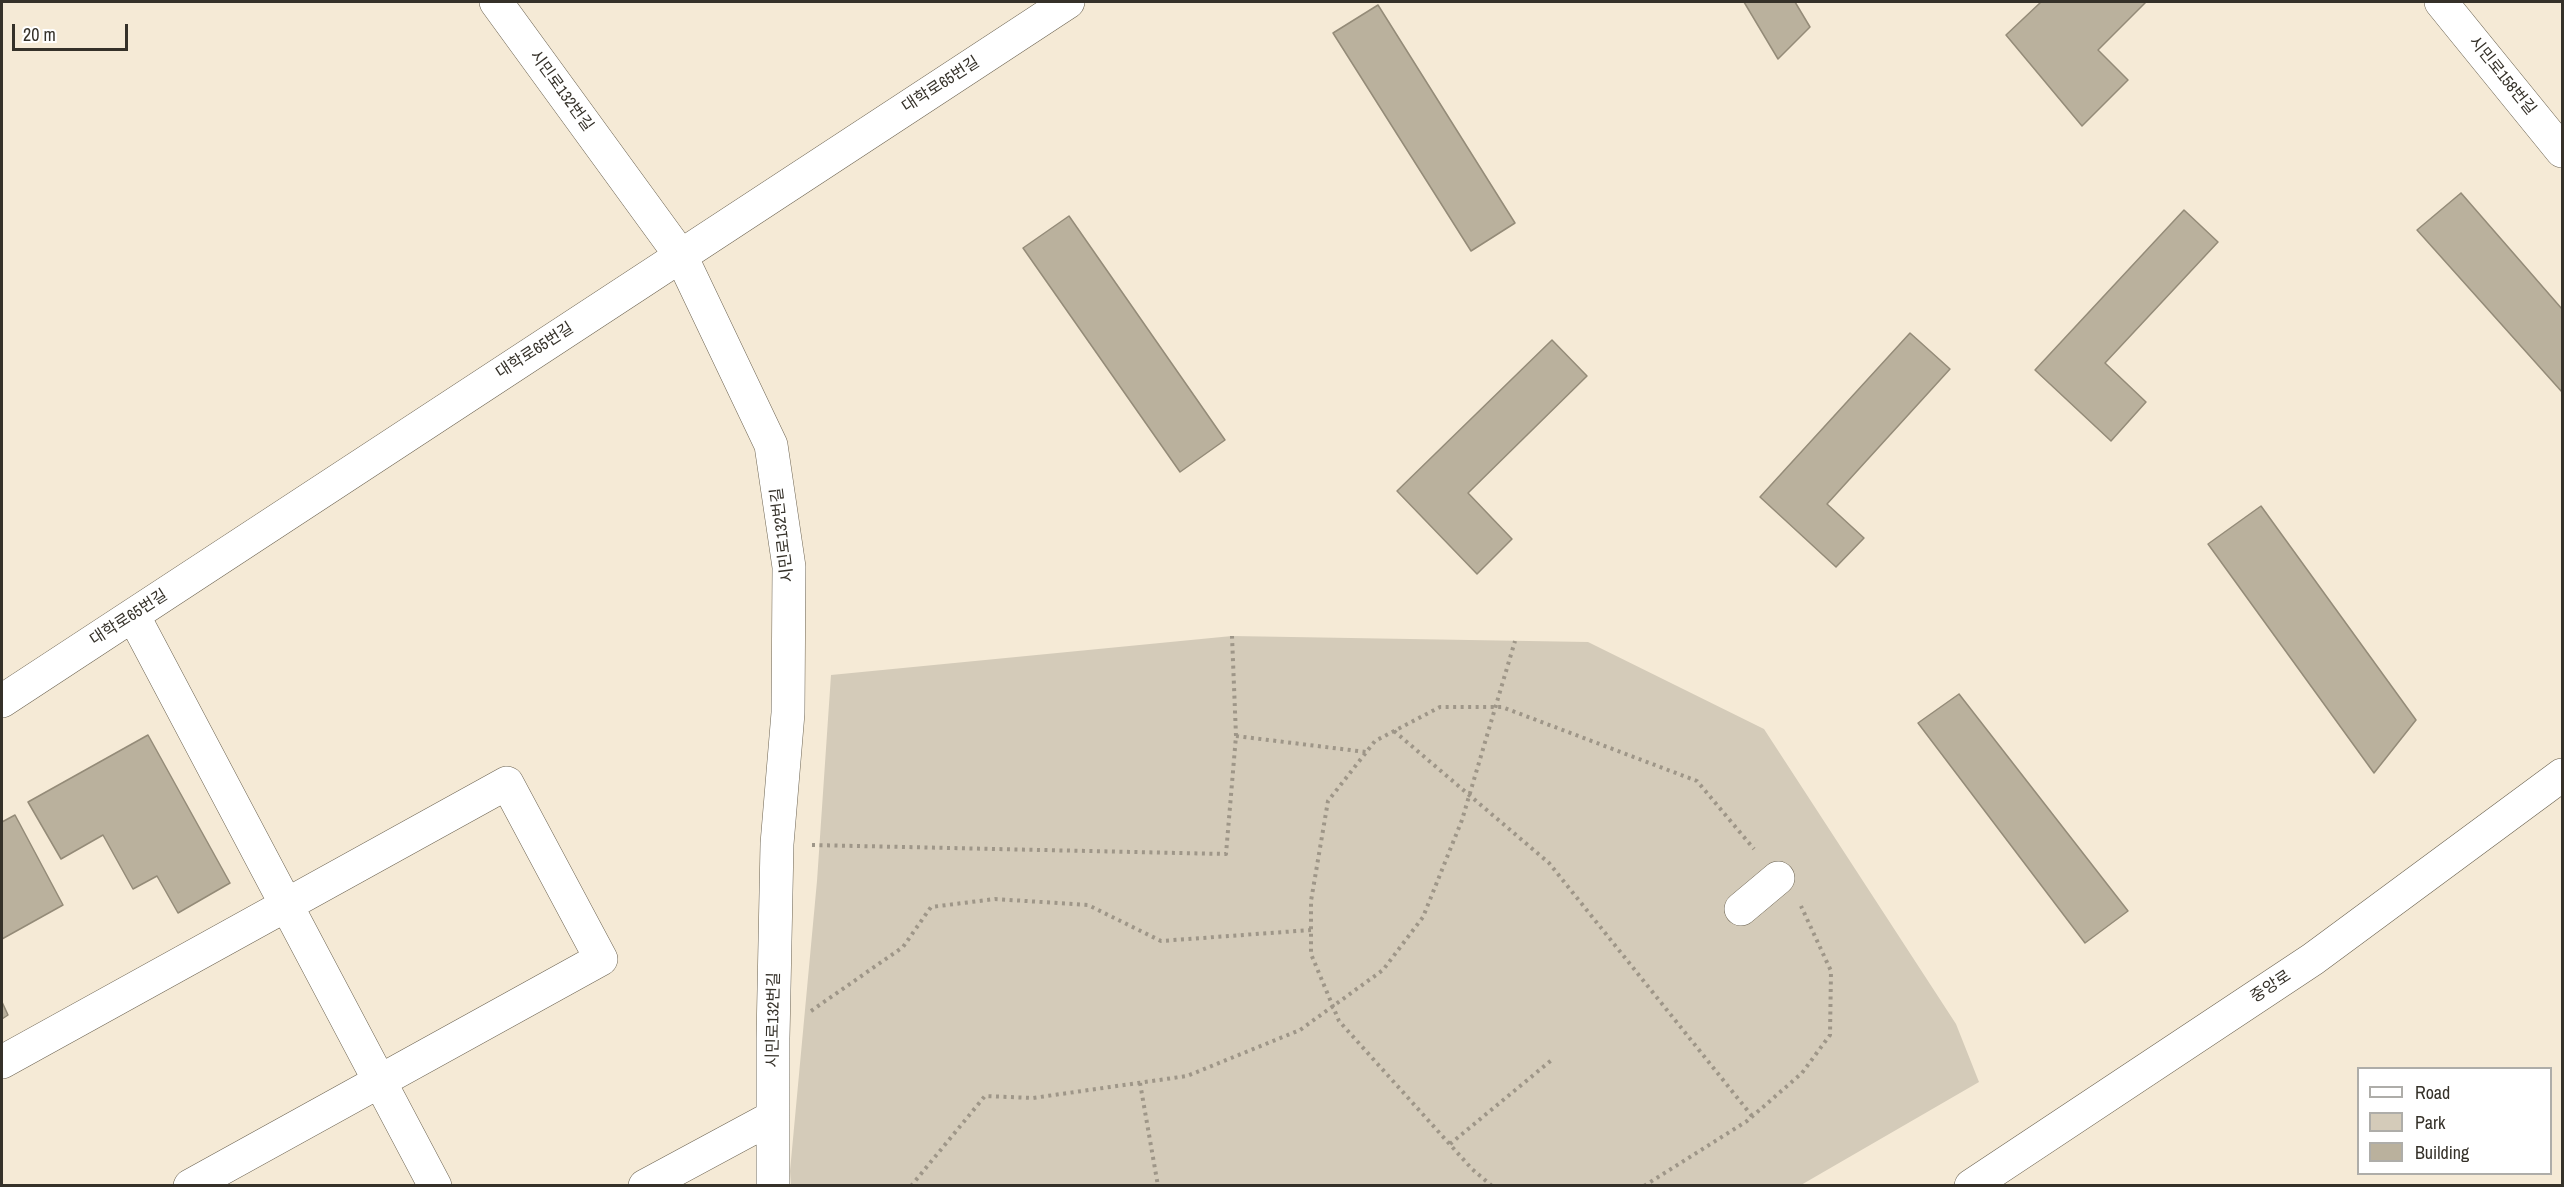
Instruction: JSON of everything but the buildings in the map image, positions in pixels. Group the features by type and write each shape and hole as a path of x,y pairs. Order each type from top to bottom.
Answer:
{"street":[{"name":"시민로132번길","path":"496,2 681,256 771,445 789,567 788,713 777,844 773,1185"},
{"name":"대학로65번길","path":"2,701 1068,2"},
{"name":"시민로158번길","path":"2441,2 2562,152"},
{"path":"133,615 435,1185"},
{"name":"중앙로","path":"1971,1185 2313,959 2562,775"},
{"path":"2,1062 507,783 601,959 190,1185"},
{"path":"1741,909 1778,878"},
{"path":"645,1185 772,1117"}],"path":[{"path":"777,844 1226,854 1236,736 1232,636"},
{"path":"911,1185 985,1096 1033,1098 1187,1076 1300,1030 1383,970 1423,917 1469,796 1515,641"},
{"path":"1492,1185 1472,1169 1339,1021 1311,954 1311,901 1328,801 1375,741 1440,707 1502,707"},
{"path":"1394,731 1549,863 1752,1116"},
{"path":"1236,736 1367,752"},
{"path":"773,1038 903,946 931,907 995,899 1088,905 1161,941 1311,930"},
{"path":"1450,1144 1554,1058"},
{"path":"1140,1083 1158,1185"}],"green space":[{"path":"1232,636 1588,642 1764,729 1956,1024 1979,1082 1801,1185 791,1186 790,1171 817,881 831,675"}]}
